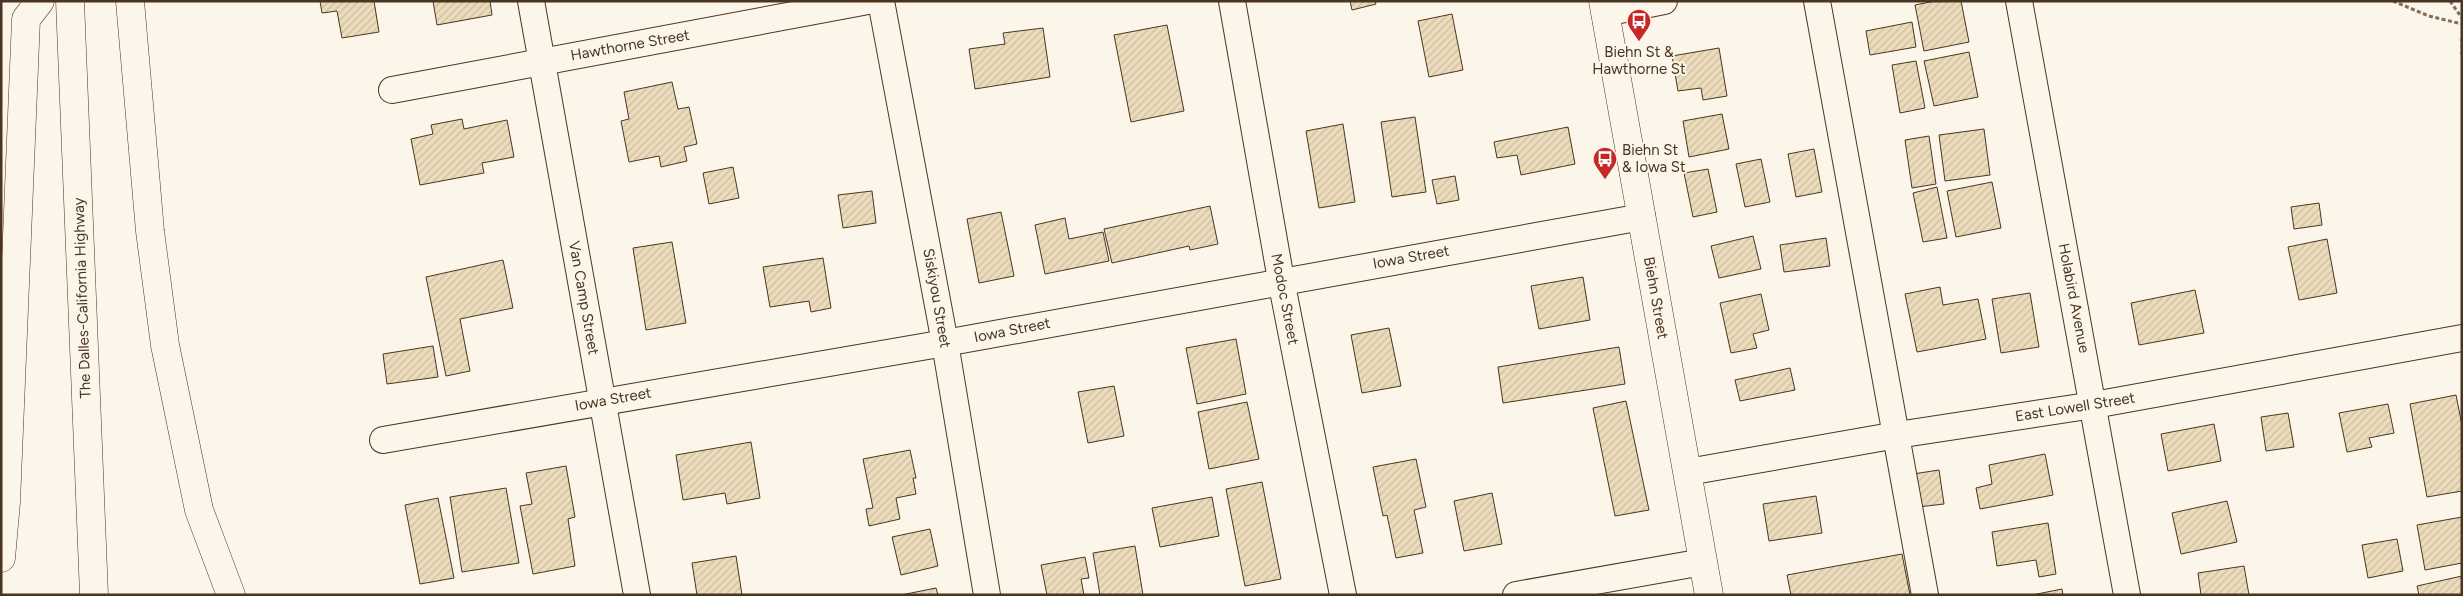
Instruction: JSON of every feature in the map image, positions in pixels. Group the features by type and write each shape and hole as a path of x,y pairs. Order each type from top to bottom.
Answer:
{"main road":[{"path":"1,558 6,502 26,19 40,1"},
{"name":"The Dalles-California Highway","path":"70,1 94,595"},
{"path":"130,1 150,231 165,345 200,510 231,595"},
{"name":"Biehn Street","path":"1604,7 1709,595"}],"street":[{"name":"Van Camp Street","path":"531,1 637,595"},
{"name":"Hawthorne Street","path":"392,90 868,1"},
{"name":"Siskiyou Street","path":"881,1 945,343 987,595"},
{"name":"Modoc Street","path":"1232,1 1280,280 1343,595"},
{"path":"1604,7 1664,1"},
{"path":"1817,1 1925,595"},
{"name":"Holabird Avenue","path":"2019,1 2094,405 2127,595"},
{"name":"Iowa Street","path":"383,440 603,400 945,343 1280,280 1642,217"},
{"name":"East Lowell Street","path":"1688,472 1897,435 2094,405 2462,338"},
{"path":"1516,595 1703,562"}],"path":[{"path":"2393,1 2430,16 2462,24"},
{"path":"2450,1 2462,18"},
{"path":"2462,38 2462,58"}],"building":[{"path":"320,1 374,1 379,32 342,38 337,11 322,13"},
{"path":"433,1 490,1 492,15 437,25"},
{"path":"1350,1 1375,1 1376,4 1352,10"},
{"path":"1935,1 1961,1 1969,42 1924,51 1915,5"},
{"path":"1452,14 1463,70 1429,77 1418,21"},
{"path":"1912,22 1916,47 1870,55 1866,31"},
{"path":"1167,25 1184,111 1131,122 1114,35"},
{"path":"1043,28 1050,77 975,89 969,49 1005,44 1003,33"},
{"path":"1719,48 1727,96 1703,100 1701,88 1678,91 1672,56"},
{"path":"1969,52 1978,97 1934,106 1924,61"},
{"path":"1916,61 1925,108 1900,113 1892,65"},
{"path":"672,82 678,109 689,107 697,144 684,147 687,161 661,167 659,156 629,162 621,121 629,119 624,92"},
{"path":"1722,114 1729,149 1689,157 1683,121"},
{"path":"1415,117 1426,192 1392,197 1381,122"},
{"path":"462,119 464,129 507,120 514,157 482,163 484,173 420,185 411,139 433,134 431,125"},
{"path":"1343,124 1355,202 1319,208 1306,131"},
{"path":"1568,127 1575,164 1521,175 1517,155 1497,158 1494,142"},
{"path":"1984,129 1990,175 1945,181 1939,135"},
{"path":"1929,136 1936,184 1912,188 1905,140"},
{"path":"1814,149 1822,192 1796,197 1788,154"},
{"path":"1761,159 1770,202 1745,207 1736,164"},
{"path":"733,167 739,198 709,204 703,173"},
{"path":"1708,169 1717,212 1693,217 1684,173"},
{"path":"1455,176 1459,200 1437,204 1432,180"},
{"path":"1992,182 2001,228 1956,237 1947,191"},
{"path":"1937,187 1947,238 1923,242 1913,193"},
{"path":"872,191 876,223 843,228 838,195"},
{"path":"2319,203 2322,225 2294,229 2291,207"},
{"path":"1210,206 1218,244 1190,250 1189,246 1112,263 1104,229"},
{"path":"1001,212 1014,276 979,283 967,219"},
{"path":"1065,218 1069,239 1103,232 1109,261 1045,274 1035,225"},
{"path":"1753,236 1761,269 1719,278 1711,246"},
{"path":"1826,238 1830,266 1784,272 1780,245"},
{"path":"2327,239 2337,293 2299,300 2288,247"},
{"path":"672,242 686,323 646,330 633,248"},
{"path":"823,258 831,308 811,312 809,301 770,307 763,267"},
{"path":"503,260 513,308 460,319 470,371 446,376 426,277"},
{"path":"1583,277 1590,320 1539,329 1531,286"},
{"path":"1940,287 1943,305 1978,299 1986,339 1917,352 1905,294"},
{"path":"2195,290 2204,333 2139,345 2131,303"},
{"path":"2030,293 2039,347 2001,353 1992,299"},
{"path":"1761,294 1769,330 1753,334 1757,348 1731,353 1720,303"},
{"path":"1389,328 1401,386 1362,393 1351,335"},
{"path":"1236,339 1246,394 1197,404 1186,348"},
{"path":"433,346 438,377 387,384 383,354"},
{"path":"1619,347 1625,384 1503,403 1498,367"},
{"path":"1790,368 1795,390 1740,401 1735,380"},
{"path":"1114,386 1124,436 1088,443 1078,392"},
{"path":"2456,395 2462,425 2462,491 2427,497 2410,404"},
{"path":"1626,401 1649,510 1615,516 1593,408"},
{"path":"1247,402 1259,459 1209,469 1198,412"},
{"path":"2388,404 2394,433 2369,438 2372,447 2347,452 2339,413"},
{"path":"2288,413 2294,447 2266,451 2261,417"},
{"path":"2214,424 2221,461 2168,471 2161,434"},
{"path":"751,442 760,498 727,504 725,493 683,500 676,455"},
{"path":"910,450 916,478 913,478 916,494 896,498 900,519 869,526 866,509 873,508 863,459"},
{"path":"2045,454 2053,495 1980,509 1976,488 1992,484 1989,465"},
{"path":"1416,459 1426,507 1414,510 1423,553 1396,558 1387,515 1383,516 1373,467"},
{"path":"566,466 575,517 568,519 575,566 533,574 520,506 532,504 526,473"},
{"path":"1939,470 1944,504 1918,507 1913,474"},
{"path":"1262,482 1281,579 1245,586 1226,489"},
{"path":"506,488 519,563 462,572 450,497"},
{"path":"1492,493 1502,544 1464,551 1454,501"},
{"path":"1816,496 1822,533 1769,541 1763,504"},
{"path":"1212,497 1219,536 1160,547 1152,508"},
{"path":"438,498 454,578 420,584 405,505"},
{"path":"2227,501 2237,542 2181,554 2172,513"},
{"path":"2462,517 2462,563 2425,570 2417,525"},
{"path":"2048,523 2056,574 2039,577 2036,560 1997,566 1992,532"},
{"path":"930,529 938,566 901,575 892,537"},
{"path":"2397,539 2403,571 2368,578 2362,545"},
{"path":"1135,546 1143,595 1100,595 1093,553"},
{"path":"1902,554 1910,595 1791,595 1787,575"},
{"path":"736,556 742,595 697,595 692,563"},
{"path":"1085,557 1089,578 1081,579 1084,595 1047,595 1041,565"},
{"path":"2244,566 2249,595 2201,595 2198,573"},
{"path":"2462,576 2462,595 2419,595 2417,586"},
{"path":"936,588 938,595 901,595"},
{"path":"2062,589 2063,595 2032,595"}],"place":[{"name":"Biehn St & Hawthorne St","path":"1639,42"},
{"name":"Biehn St & Iowa St","path":"1605,180"}]}
